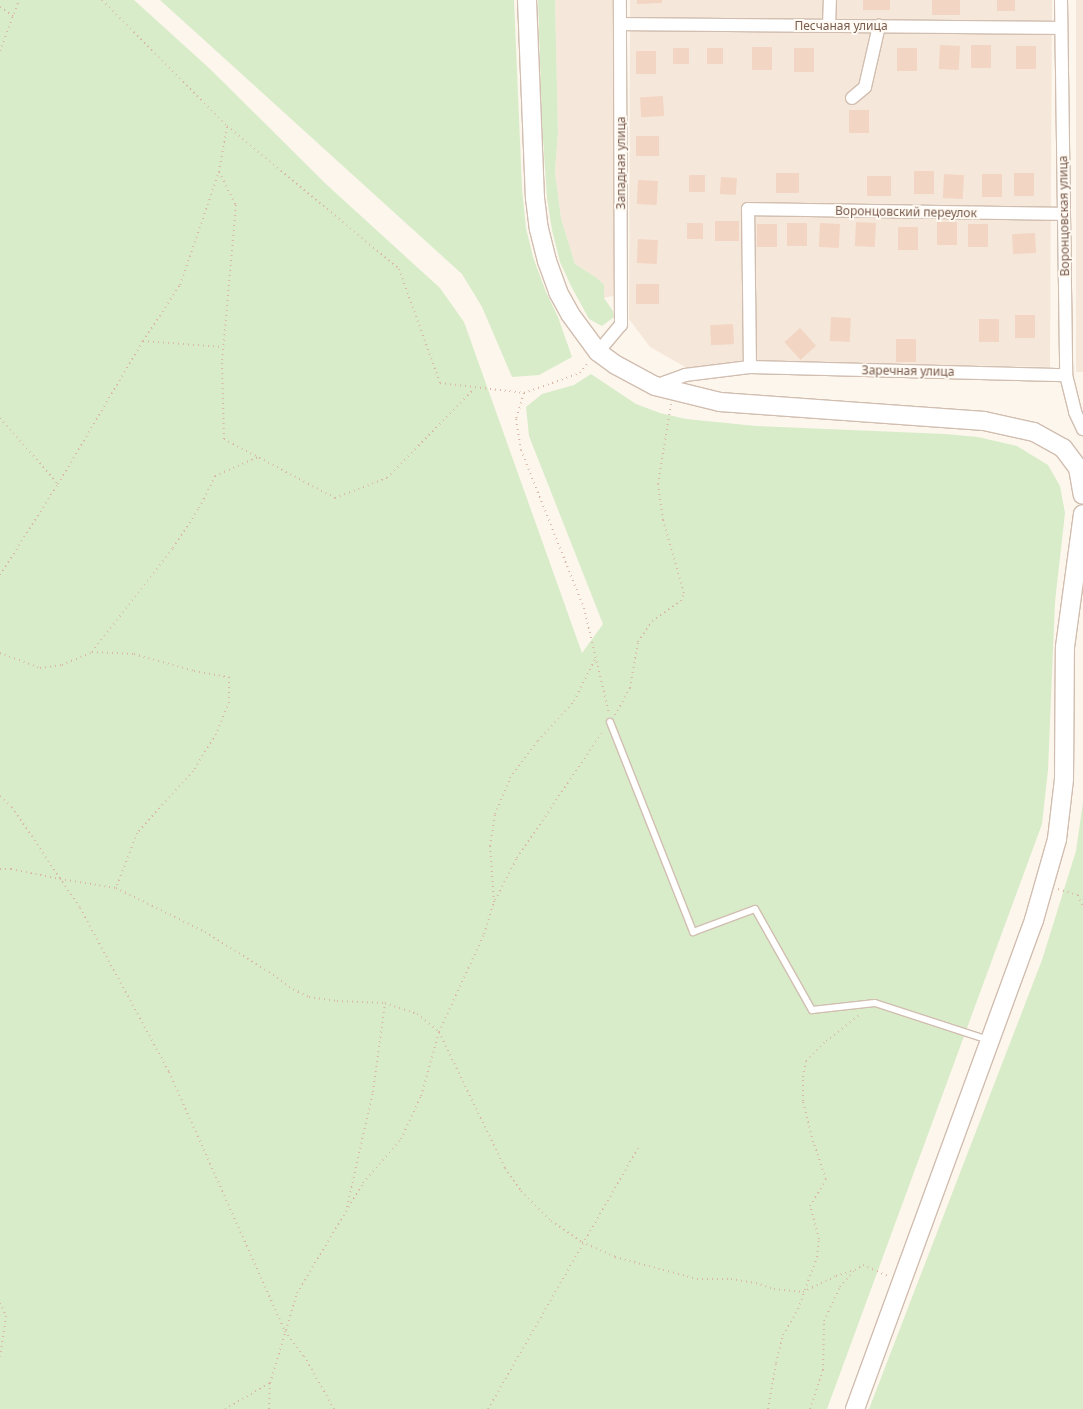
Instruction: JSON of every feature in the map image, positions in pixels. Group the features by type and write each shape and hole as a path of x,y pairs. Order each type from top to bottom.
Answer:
{"main road":[{"path":"527,0 535,198 539,229 547,261 558,292 570,314 598,352 616,365 655,386 673,392 720,402 984,421 1034,432 1063,448 1081,463 1083,496"},
{"path":"854,1409 1034,920 1057,839 1064,779 1066,647 1083,514"}],"street":[{"name":"Западная улица","path":"598,352 622,325 620,0"},
{"path":"829,26 830,0"},
{"name":"Воронцовская улица","path":"1061,0 1066,374 1075,412 1083,429"},
{"name":"Песчаная улица","path":"620,24 1061,28"},
{"path":"852,98 865,87 879,26"},
{"name":"Воронцовский переулок","path":"750,367 748,209 1064,214"},
{"name":"Заречная улица","path":"655,386 685,374 750,367 1066,374"}],"lane":[{"path":"610,722 693,932 755,909 812,1010 875,1003 989,1041"}],"path":[{"path":"0,51 19,0"},
{"path":"102,0 227,126 399,269 440,383 474,389 524,393 580,373 598,352"},
{"path":"0,7 13,16"},
{"path":"0,575 58,484 143,341 180,286 219,172 227,126"},
{"path":"219,172 236,205 223,347 224,439 335,498 387,478 474,389"},
{"path":"143,341 223,347"},
{"path":"269,1409 270,1383 297,1293 363,1183 401,1139 421,1096 439,1032 484,934 494,902 517,858 610,722 630,688 638,642 652,621 681,601 684,592 663,520 658,484 673,392"},
{"path":"524,393 516,419 521,450 584,608 610,722"},
{"path":"0,418 58,484"},
{"path":"92,652 173,548 199,508 215,476 258,457"},
{"path":"0,652 40,668 62,665 92,652 134,654 194,671 229,677 230,702 216,734 193,771 137,832 116,888"},
{"path":"494,902 490,846 495,814 510,778 538,741 574,701 595,659"},
{"path":"0,796 12,807 80,908 169,1072 286,1330 304,1356 334,1409"},
{"path":"0,869 11,868 60,879 116,888 205,932 269,972 289,987 309,997 385,1004 417,1014 439,1032 505,1168 521,1191 551,1221 582,1242 615,1257 697,1279 731,1279 756,1283 774,1289 803,1292 863,1265 876,1269 901,1283"},
{"path":"1043,886 1078,895 1083,908"},
{"path":"768,1409 776,1363 784,1335 798,1309 817,1257 819,1239 810,1206 826,1179 813,1142 803,1101 803,1077 806,1061 826,1041 875,1003"},
{"path":"347,1211 373,1092 385,1004"},
{"path":"488,1409 582,1242 638,1148"},
{"path":"810,1409 823,1370 824,1321 840,1287 855,1270"},
{"path":"0,1303 6,1316 0,1357"},
{"path":"225,1409 270,1383"}],"shaded area":[{"path":"555,0 615,0 617,295 604,298 603,285 597,278 575,264 561,218 555,172 558,132"},
{"path":"630,0 1052,0 1050,367 753,361 687,368 650,347 629,319"},
{"path":"1076,0 1083,0 1083,372 1076,372"}],"green space":[{"path":"0,0 134,0 209,68 327,185 440,288 464,322 582,653 603,624 529,436 526,407 542,394 574,385 591,374 636,404 660,413 686,419 756,426 978,437 1017,446 1048,465 1060,486 1065,513 1055,602 1048,770 1042,824 827,1409 0,1409"},
{"path":"160,0 514,0 522,189 526,228 533,257 572,357 539,375 512,377 482,307 462,274"},
{"path":"538,0 555,0 558,132 555,172 561,218 575,264 597,278 604,285 604,298 613,311 614,317 602,326 589,319 571,286 560,262 552,230 547,198 542,124"},
{"path":"1083,802 1083,1409 869,1409 1042,960 1076,851"}],"building":[{"path":"637,0 662,0 662,3 637,4"},
{"path":"863,0 890,0 890,10 863,10"},
{"path":"932,0 960,0 960,15 932,15"},
{"path":"997,0 1015,0 1015,11 997,11"},
{"path":"940,45 960,46 959,70 939,69"},
{"path":"971,45 991,45 991,68 971,68"},
{"path":"1016,46 1036,46 1036,69 1016,69"},
{"path":"752,47 772,47 772,70 752,70"},
{"path":"673,48 689,48 689,64 673,64"},
{"path":"707,48 723,48 723,64 707,64"},
{"path":"794,48 814,48 814,72 794,72"},
{"path":"897,48 917,48 917,71 897,71"},
{"path":"636,51 656,51 656,74 636,74"},
{"path":"663,96 664,116 641,117 640,97"},
{"path":"849,110 869,110 869,133 849,133"},
{"path":"636,136 659,136 659,156 636,156"},
{"path":"914,171 934,171 934,194 914,194"},
{"path":"776,173 799,173 799,193 776,193"},
{"path":"1014,173 1034,173 1034,196 1014,196"},
{"path":"944,174 964,175 963,199 943,198"},
{"path":"982,174 1002,174 1002,197 982,197"},
{"path":"689,175 705,175 705,192 689,192"},
{"path":"867,176 891,176 891,196 867,196"},
{"path":"721,177 737,178 736,195 720,194"},
{"path":"638,180 658,181 657,205 637,204"},
{"path":"715,221 739,221 739,241 715,241"},
{"path":"856,222 876,223 875,247 855,246"},
{"path":"937,222 957,222 957,245 937,245"},
{"path":"687,223 703,223 703,239 687,239"},
{"path":"787,223 807,223 807,246 787,246"},
{"path":"820,223 840,224 839,248 819,247"},
{"path":"757,224 777,224 777,247 757,247"},
{"path":"968,224 988,224 988,247 968,247"},
{"path":"898,227 918,227 918,250 898,250"},
{"path":"1035,233 1036,253 1013,254 1012,234"},
{"path":"638,239 658,240 657,264 637,263"},
{"path":"636,284 659,284 659,304 636,304"},
{"path":"1015,315 1035,315 1035,338 1015,338"},
{"path":"831,317 851,318 850,342 830,341"},
{"path":"979,319 999,319 999,342 979,342"},
{"path":"733,324 734,344 711,345 710,325"},
{"path":"800,328 816,346 800,360 784,342"},
{"path":"896,339 916,339 916,362 896,362"}]}
